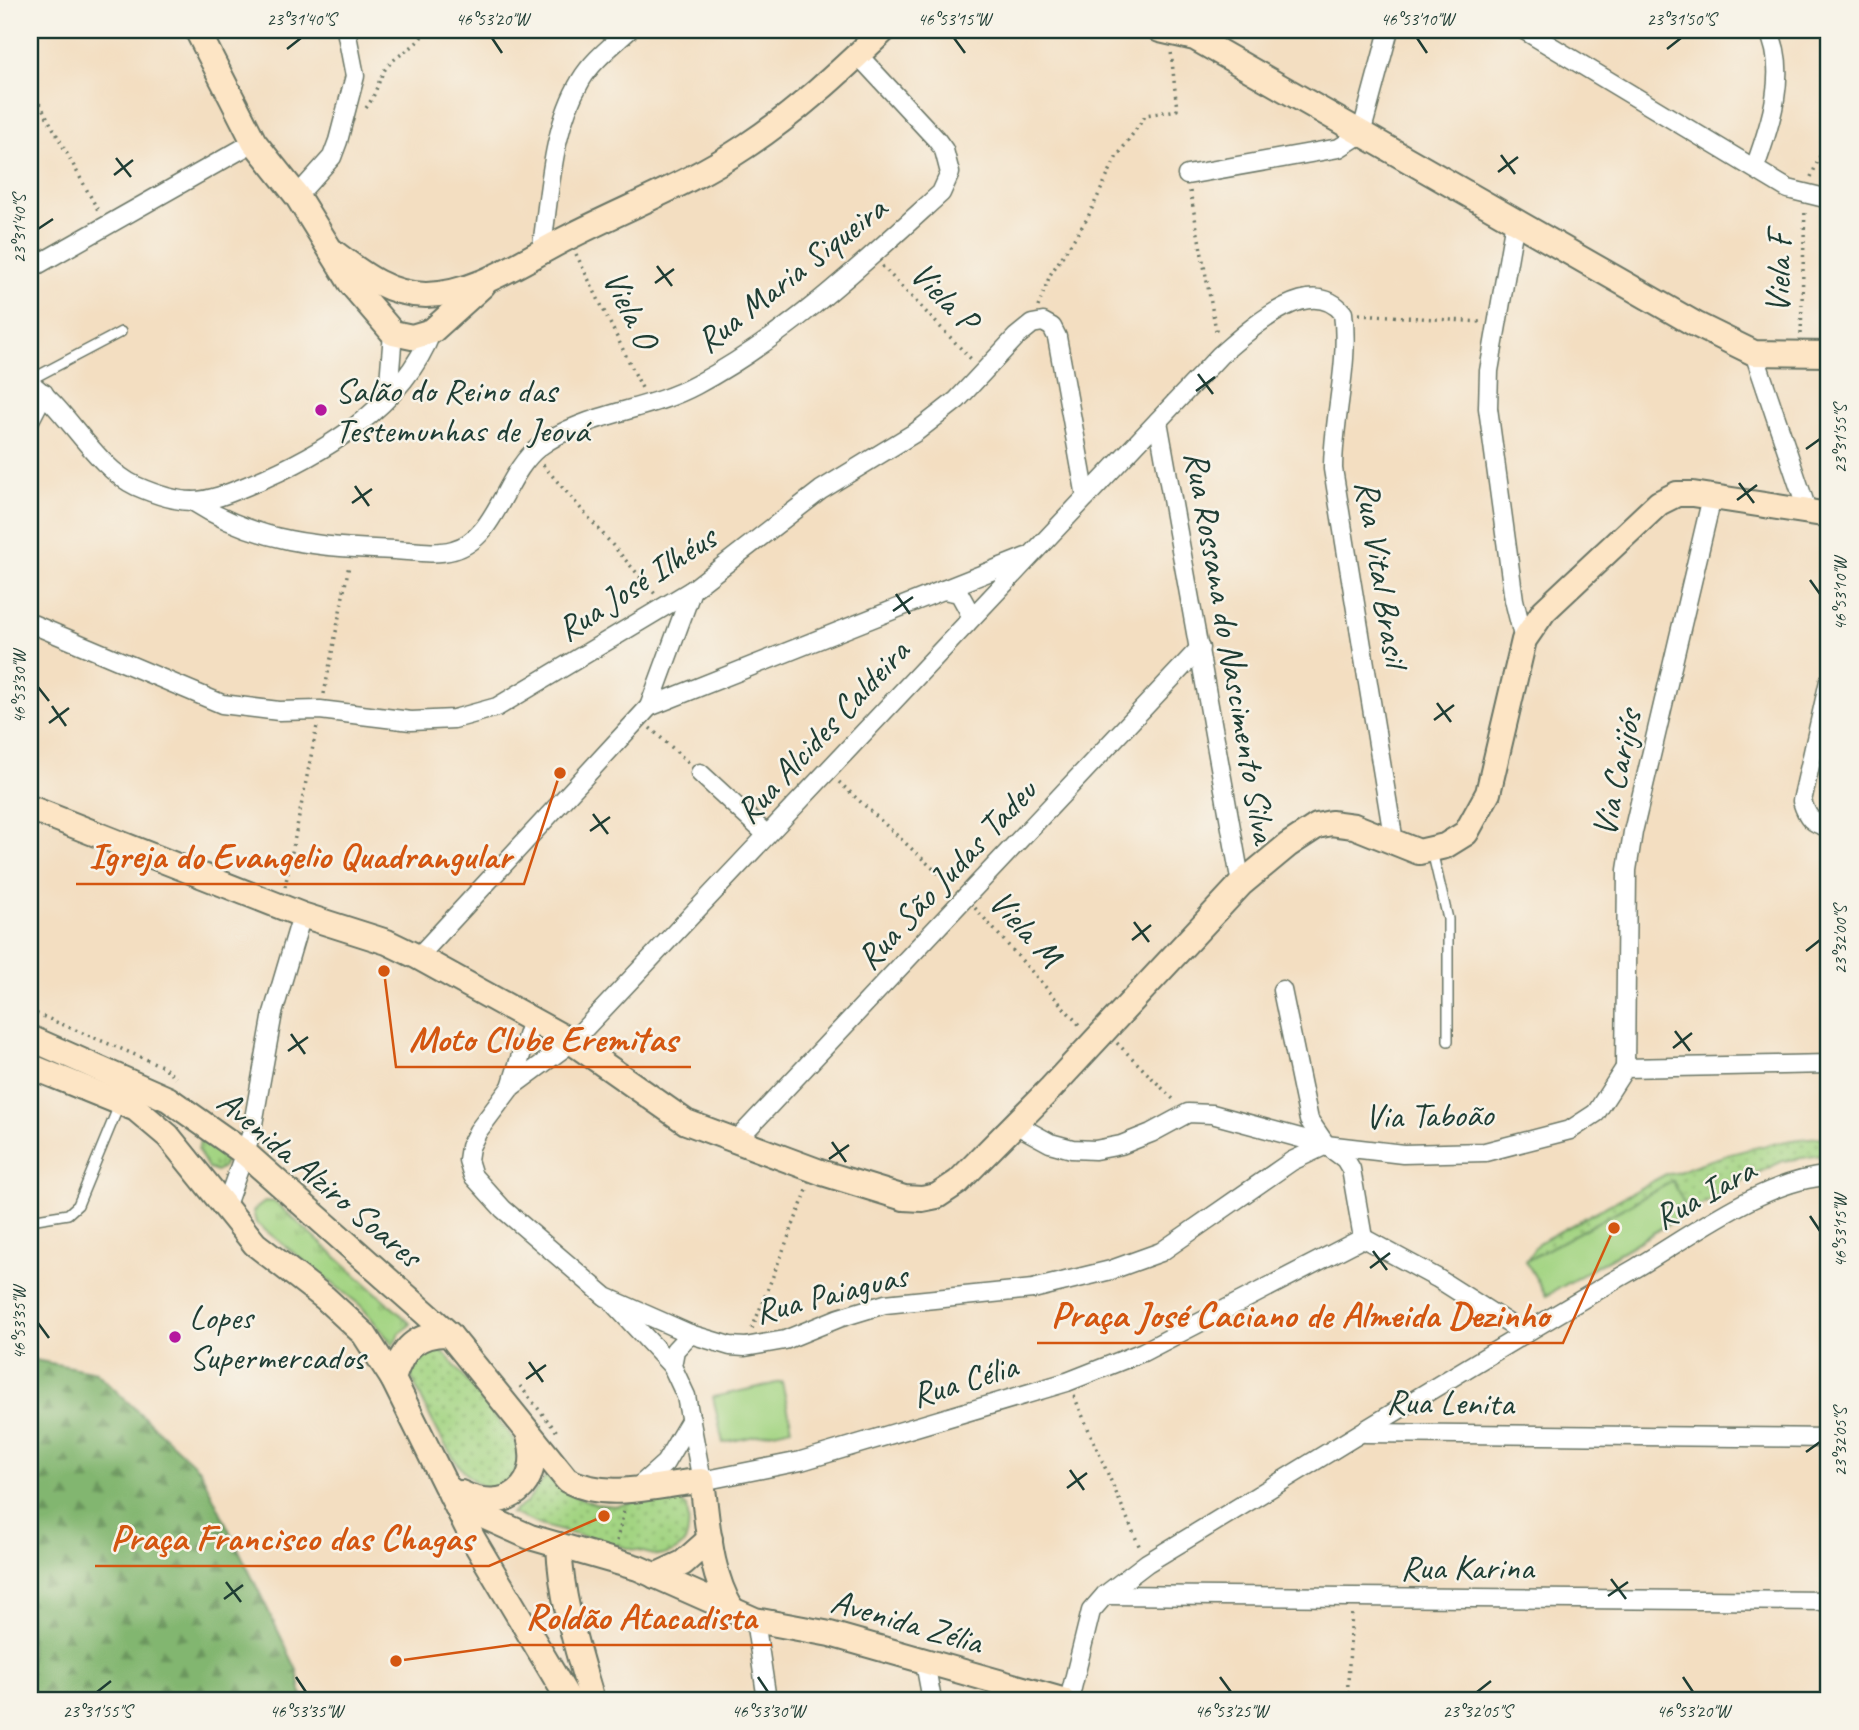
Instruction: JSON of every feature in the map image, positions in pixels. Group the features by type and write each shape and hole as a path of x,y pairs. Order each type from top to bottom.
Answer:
{"main road":[{"path":"197,30 254,142 297,196 352,285 393,333 412,337 432,331 487,281 568,237 710,168 747,146 792,113 884,30"},
{"path":"1164,31 1194,34 1361,134 1695,324 1754,353 1829,354"},
{"path":"332,251 380,286 416,293 487,281"},
{"path":"416,293 432,331"},
{"path":"393,333 394,309 416,293"},
{"path":"35,808 302,915 387,943 418,957 572,1042 686,1122 815,1170 904,1198 930,1198 958,1182 1103,1034 1241,884 1288,845 1317,826 1354,826 1419,852 1445,846 1466,833 1489,793 1524,640 1544,611 1659,503 1677,494 1818,512"},
{"name":"Avenida Alziro Soares","path":"30,1038 169,1099 246,1154 449,1334 524,1426"},
{"name":"Avenida Alziro Soares","path":"30,1066 136,1109 168,1136 255,1244 325,1298 364,1334 393,1379 446,1486 499,1525 613,1560"},
{"path":"393,1379 406,1348 429,1334 449,1334"},
{"path":"524,1426 550,1463 586,1490 608,1493 702,1481 720,1590 732,1610"},
{"path":"446,1486 472,1499 486,1501 508,1496 524,1486 534,1469 534,1457 524,1426"},
{"path":"446,1486 473,1539 569,1700"},
{"path":"613,1560 655,1576 683,1563 710,1539"},
{"path":"559,1545 569,1629 592,1700"},
{"name":"Avenida Zélia","path":"655,1576 755,1620 830,1634 1062,1700"}],"street":[{"path":"297,196 332,157 340,134 355,76 346,30"},
{"path":"541,252 559,138 567,106 582,77 629,30"},
{"path":"1187,176 1339,148 1361,134 1389,30"},
{"path":"1524,30 1558,47 1788,189 1829,199"},
{"path":"1558,47 1563,30"},
{"path":"1755,167 1765,140 1778,68 1775,43 1768,30"},
{"name":"Rua Maria Siqueira","path":"192,501 233,525 256,534 298,542 352,549 450,551 467,546 483,529 524,461 532,453 554,437 578,426 691,388 727,368 871,254 941,193 950,173 944,150 858,55"},
{"path":"30,269 254,142"},
{"path":"1515,221 1489,371 1488,408 1514,600 1524,640"},
{"name":"Rua Alcides Caldeira","path":"572,1042 1220,355 1262,320 1285,307 1312,297 1328,300 1343,313"},
{"name":"Rua Vital Brasil","path":"1343,313 1346,331 1333,438 1333,469 1394,842"},
{"path":"1032,324 1043,322 1052,327 1057,337 1086,497"},
{"name":"Rua José Ilhéus","path":"30,623 222,704 279,710 320,710 411,721 454,719 497,707 692,590 821,490 916,432 957,400 1032,324"},
{"path":"35,385 108,464 133,485 157,494 192,501 224,495 301,461 350,430 388,395 420,356 432,331"},
{"path":"388,395 393,333"},
{"path":"1754,353 1818,512"},
{"path":"30,420 35,385"},
{"name":"Rua Rossana do Nascimento Silva","path":"1158,421 1241,884"},
{"name":"Via Carijós","path":"1625,1068 1629,857 1712,497"},
{"path":"644,713 1032,554"},
{"path":"418,957 644,713 692,590"},
{"path":"943,590 959,593 970,613 967,623"},
{"name":"Rua São Judas Tadeu","path":"735,1142 967,899 1200,648"},
{"path":"1823,826 1807,815 1802,801 1829,681"},
{"path":"700,773 767,835"},
{"path":"225,1208 246,1154 273,1013 302,915"},
{"path":"1282,989 1309,1120 1326,1145 1345,1159 1352,1169 1363,1238 1437,1278 1525,1334"},
{"name":"Rua Paiaguas","path":"532,1020 511,1087 470,1147 468,1160 473,1176 503,1209 606,1297 714,1343 745,1347 785,1340 839,1318 886,1304 1033,1289 1111,1270 1161,1252 1268,1181 1292,1161 1326,1145"},
{"name":"Rua Paiaguas","path":"511,1087 572,1042"},
{"path":"1625,1068 1829,1064"},
{"name":"Via Taboão","path":"1188,1113 1234,1117 1326,1145 1403,1154 1485,1152 1570,1130 1596,1113 1625,1068"},
{"path":"1015,1124 1051,1143 1072,1149 1095,1150 1121,1145 1151,1133 1188,1113"},
{"name":"Rua Iara","path":"1365,1433 1525,1334 1774,1187 1811,1177 1829,1176"},
{"name":"Rua Célia","path":"702,1481 826,1455 1067,1382 1143,1352 1363,1238"},
{"path":"606,1297 672,1366 686,1396 702,1481"},
{"path":"672,1366 675,1350 690,1334"},
{"path":"637,1488 664,1463 691,1419"},
{"name":"Rua Lenita","path":"1069,1700 1084,1630 1091,1611 1105,1595 1147,1563 1365,1433 1829,1438"},
{"name":"Rua Karina","path":"1105,1595 1829,1601"},
{"path":"755,1620 767,1700"},
{"path":"925,1663 932,1700"}],"lane":[{"path":"35,385 121,332"},
{"path":"1432,849 1448,919 1448,1041"},
{"path":"30,1220 68,1214 78,1205 120,1102"}],"path":[{"path":"340,134 378,93 385,70 418,45 426,30"},
{"path":"1032,324 1050,275 1087,219 1116,158 1146,115 1177,110 1164,31"},
{"path":"30,93 41,106 106,226"},
{"path":"1805,193 1829,135"},
{"path":"1187,176 1220,355"},
{"name":"Viela F","path":"1801,353 1805,193"},
{"name":"Viela O","path":"568,237 649,403"},
{"name":"Viela P","path":"871,254 983,371"},
{"path":"1343,313 1496,323"},
{"path":"532,453 665,606"},
{"path":"644,713 700,773"},
{"name":"Viela M","path":"827,772 967,899 1081,1027 1103,1034 1117,1043 1188,1113"},
{"path":"745,1347 815,1170"},
{"path":"1067,1382 1147,1563"},
{"path":"613,1560 627,1502 637,1488"},
{"path":"1347,1700 1352,1597"}],"green space":[{"path":"1829,1137 1829,1154 1783,1161 1755,1174 1546,1296 1526,1261 1538,1243 1666,1174 1762,1146"},
{"path":"207,1139 226,1158 223,1167 216,1172 208,1168 198,1150 200,1141"},
{"path":"1673,1181 1688,1212 1546,1296 1526,1261"},
{"path":"266,1201 275,1202 411,1324 399,1334 393,1345 361,1306 256,1223 253,1211"},
{"path":"435,1348 446,1355 518,1445 519,1459 515,1471 509,1479 494,1488 478,1484 463,1471 436,1428 409,1372 418,1354"},
{"path":"30,1359 96,1372 200,1470 297,1670 303,1700 30,1700"},
{"path":"782,1382 792,1428 723,1443 713,1397"},
{"path":"546,1476 575,1496 595,1504 617,1506 670,1493 687,1507 689,1525 686,1540 676,1550 658,1556 543,1526 511,1513 526,1503"}],"place":[{"name":"Salão do Reino das Testemunhas de Jeová","path":"321,410"},
{"name":"Igreja do Evangelio Quadrangular","path":"560,773"},
{"name":"Moto Clube Eremitas","path":"384,971"},
{"name":"Praça José Caciano de Almeida Dezinho","path":"1614,1228"},
{"name":"Lopes Supermercados","path":"175,1337"},
{"name":"Praça Francisco das Chagas","path":"604,1516"},
{"name":"Roldão Atacadista","path":"396,1661"}]}
